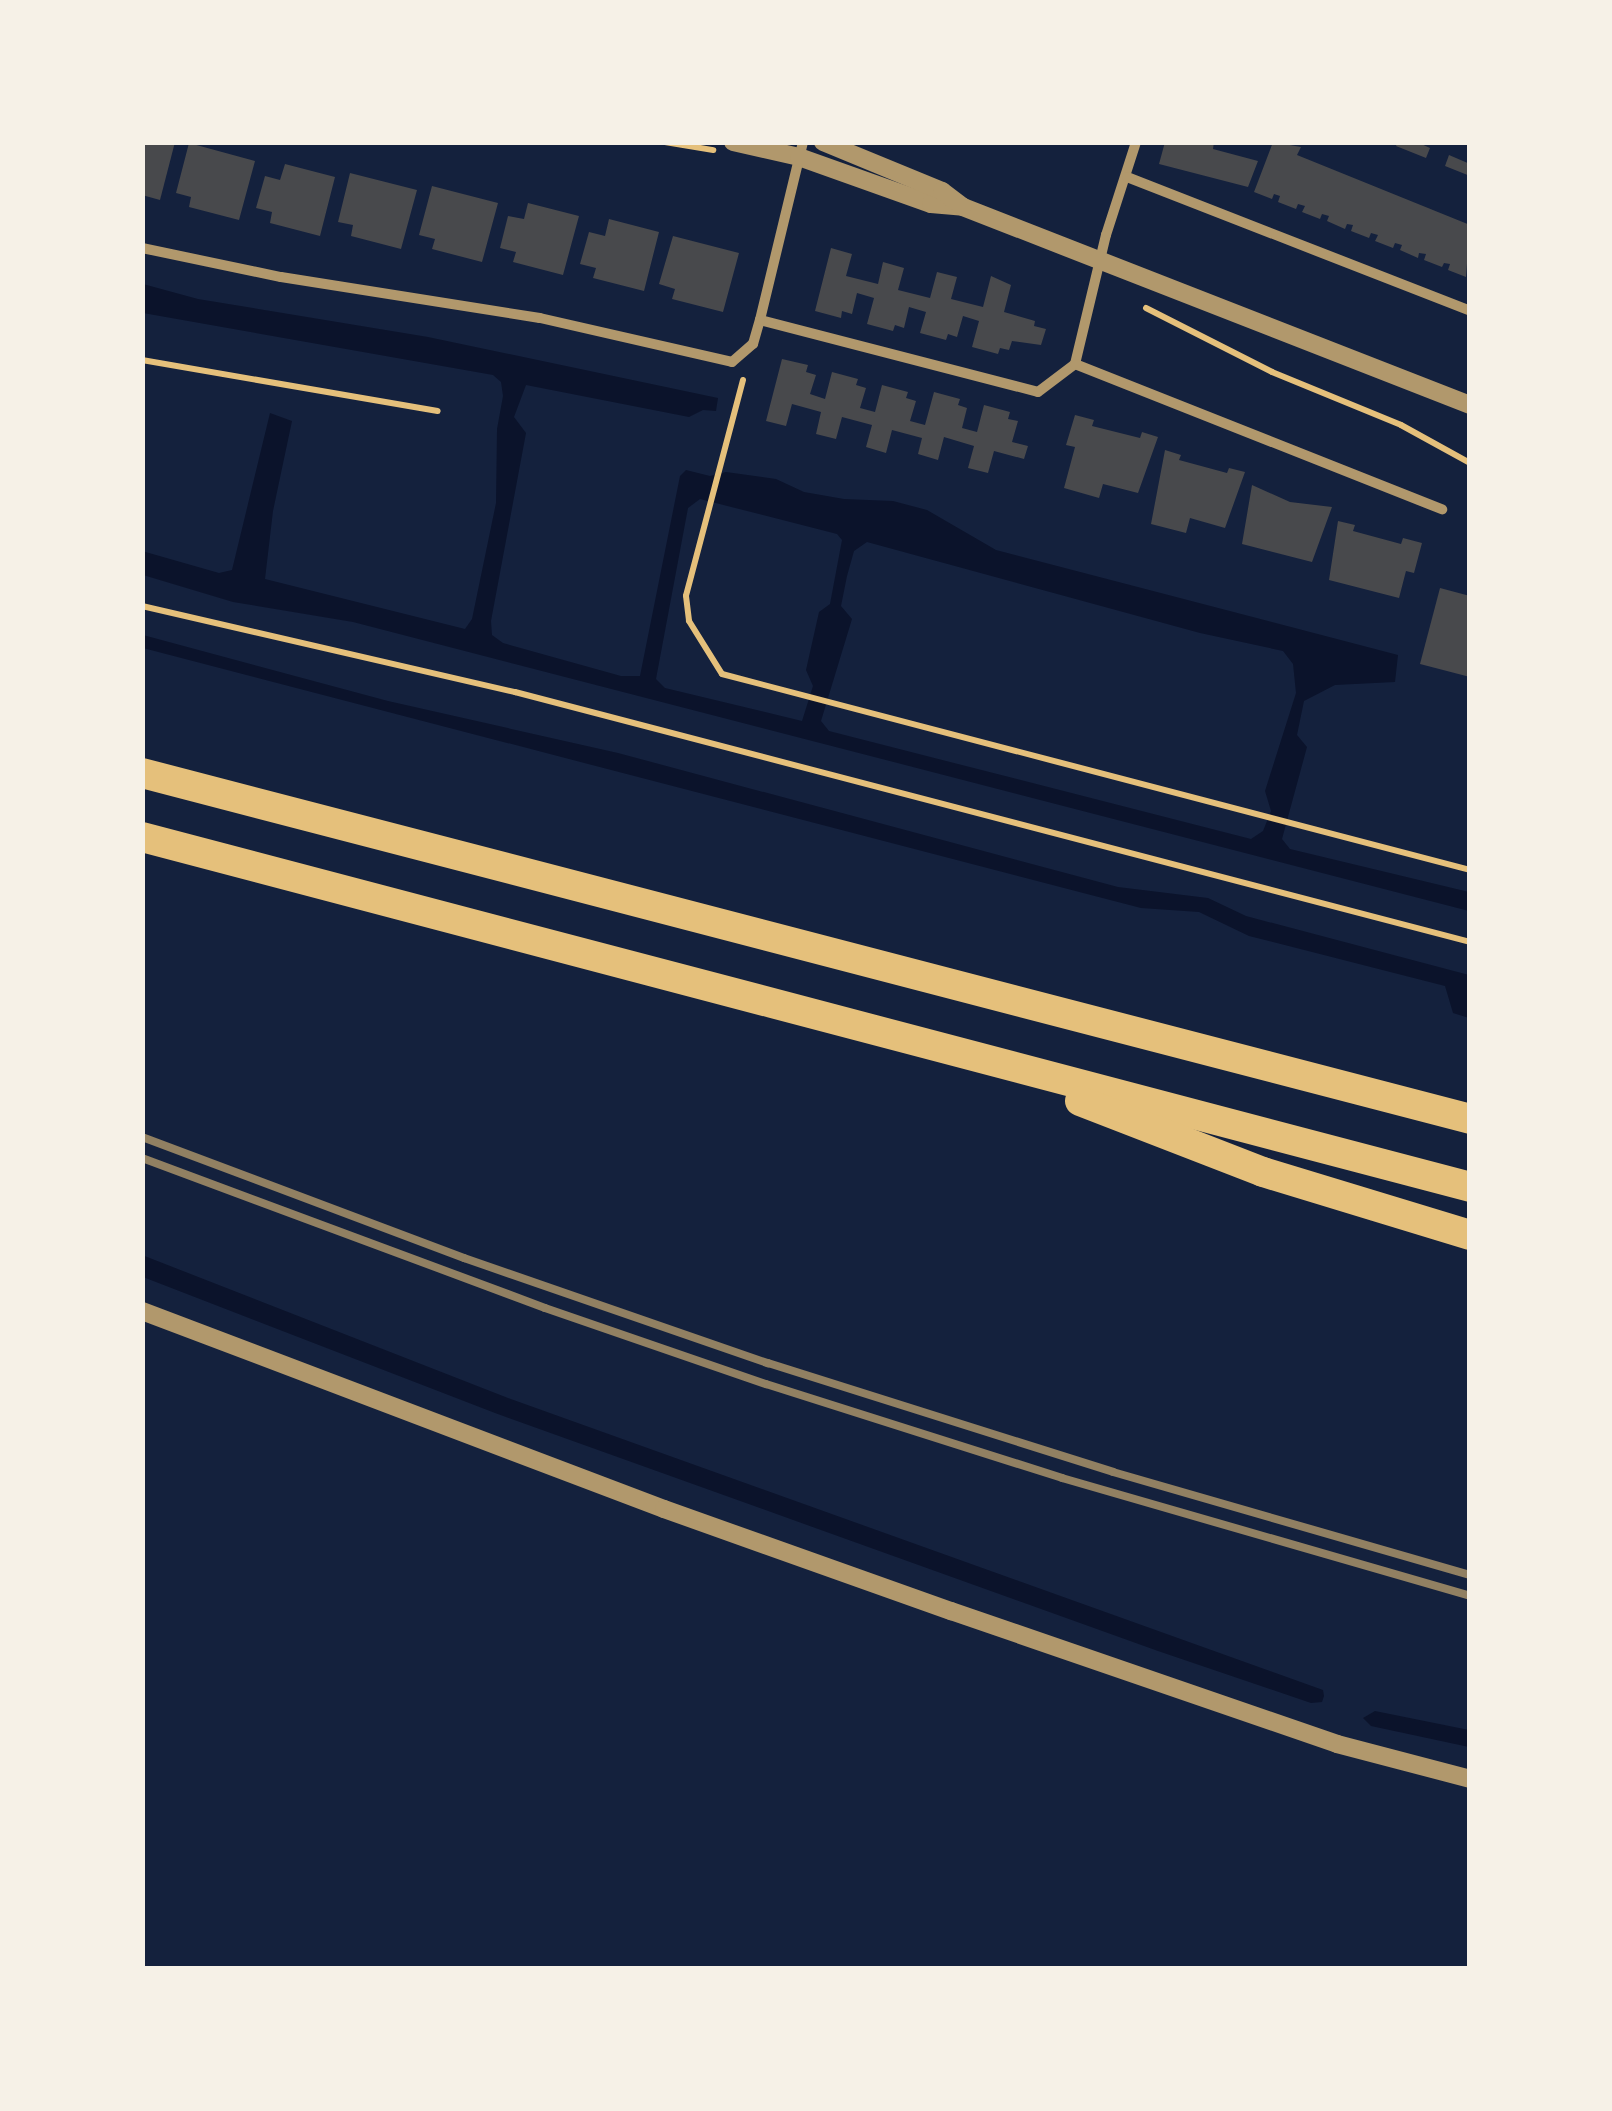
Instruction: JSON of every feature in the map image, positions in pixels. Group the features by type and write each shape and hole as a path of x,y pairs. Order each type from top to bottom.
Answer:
{"highway":[{"path":"142,773 1465,1117"},
{"path":"142,836 1470,1187"},
{"path":"938,1046 1262,1172 1470,1235"}],"street":[{"path":"733,142 801,150 931,204 963,207 1470,405"},
{"path":"823,142 942,191 963,207"},
{"path":"760,320 1038,392 1075,364 1101,258 1136,142"},
{"path":"142,248 281,278 540,318 732,362 753,344 801,150"},
{"path":"1128,176 1470,311"},
{"path":"1075,364 1442,509"},
{"path":"142,1312 932,1605 1337,1744 1470,1780"}],"path":[{"path":"1096,283 1272,372 1401,425 1470,462"},
{"path":"142,360 438,411"},
{"path":"732,362 743,379 686,596 689,621 722,674 1470,870"},
{"path":"142,606 515,692 1470,942"}],"water":[{"path":"143,284 198,299 428,337 718,398 716,411 703,410 689,417 526,385 514,417 526,433 491,621 492,635 503,643 621,676 640,676 680,476 686,470 710,476 726,472 776,479 804,492 844,499 893,501 927,510 996,550 1398,655 1395,682 1335,685 1304,701 1297,735 1307,747 1282,839 1290,849 1469,892 1469,911 353,622 233,602 143,575 142,551 219,573 232,570 270,413 292,421 273,511 265,579 465,629 472,619 496,503 497,429 503,396 501,382 493,375 143,313","holes":["700,499 837,534 842,540 830,604 819,612 806,670 813,686 802,721 665,688 656,679 688,508","867,542 1200,633 1283,651 1293,664 1296,693 1265,791 1271,811 1263,831 1251,839 829,731 821,721 852,619 841,606 847,576 854,551"]},
{"path":"143,635 388,701 618,753 1118,887 1208,898 1246,916 1469,975 1469,1018 1453,1013 1445,986 1249,936 1199,912 1141,908 143,648"},
{"path":"142,1255 508,1398 1323,1690 1322,1702 1311,1703 1158,1651 495,1413 143,1277"},
{"path":"1375,1711 1469,1730 1469,1747 1371,1726 1363,1718"}],"building":[{"path":"142,142 175,142 160,200 142,195"},
{"path":"1165,142 1214,142 1213,149 1258,161 1248,187 1159,164"},
{"path":"1273,142 1301,147 1297,155 1470,225 1466,277 1448,270 1450,264 1444,263 1442,267 1424,260 1426,254 1419,253 1418,258 1400,250 1402,245 1395,243 1393,248 1375,241 1378,235 1371,233 1369,238 1351,231 1353,225 1347,224 1345,229 1327,221 1329,216 1322,214 1320,219 1302,212 1305,206 1298,204 1296,209 1278,202 1280,196 1274,194 1272,199 1254,192"},
{"path":"1398,142 1417,142 1430,148 1426,158 1396,146"},
{"path":"189,143 255,161 239,220 189,207 191,197 176,193"},
{"path":"1449,155 1470,164 1470,176 1445,166"},
{"path":"285,164 335,177 320,236 270,223 272,212 256,208 265,176 280,180"},
{"path":"350,173 417,190 401,249 351,236 353,225 338,222"},
{"path":"432,186 498,203 482,262 432,249 435,239 419,235"},
{"path":"528,203 579,216 563,275 513,262 516,252 500,248 508,216 524,219"},
{"path":"609,219 659,232 644,291 593,278 596,268 580,264 589,232 605,236"},
{"path":"673,236 739,253 723,312 672,299 675,289 659,284"},
{"path":"831,248 852,254 846,276 878,284 883,262 904,268 898,290 930,298 937,272 957,277 951,299 983,307 991,276 1011,285 1004,312 1035,321 1034,326 1046,329 1041,345 1012,341 1009,350 1000,348 998,354 972,347 979,321 963,316 957,337 948,334 946,340 920,333 926,312 909,307 904,328 895,325 893,331 867,324 874,298 857,293 852,314 842,311 841,318 815,311"},
{"path":"782,359 808,365 806,372 816,375 810,394 825,399 832,372 858,379 856,385 866,388 860,408 875,412 882,385 908,392 906,398 916,401 910,421 925,425 934,392 960,399 958,405 967,408 962,428 977,432 984,405 1010,412 1008,419 1018,421 1012,442 1028,446 1024,459 994,451 988,473 968,468 974,446 944,437 938,460 918,454 922,438 892,430 886,453 866,447 872,425 842,417 836,439 816,434 821,412 792,404 786,426 766,421"},
{"path":"1075,415 1094,420 1092,426 1140,438 1142,432 1158,437 1138,493 1103,484 1099,498 1064,488 1075,447 1066,445"},
{"path":"1165,450 1181,455 1179,460 1227,473 1229,468 1245,472 1225,528 1190,518 1186,533 1151,524"},
{"path":"1252,485 1290,502 1332,507 1312,562 1242,544"},
{"path":"1338,521 1355,525 1353,531 1401,544 1403,538 1422,543 1414,573 1406,571 1399,598 1329,580"},
{"path":"1440,588 1470,596 1470,677 1420,664"}],"railway":[{"path":"142,1137 464,1258 768,1363 1113,1472 1470,1575"},
{"path":"142,1158 545,1308 766,1384 1062,1478 1470,1596"}]}
